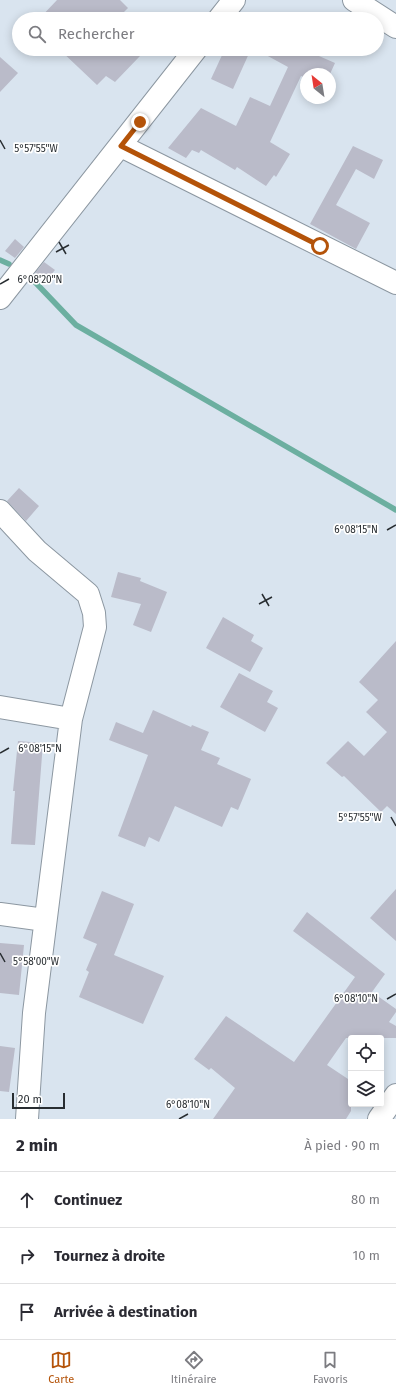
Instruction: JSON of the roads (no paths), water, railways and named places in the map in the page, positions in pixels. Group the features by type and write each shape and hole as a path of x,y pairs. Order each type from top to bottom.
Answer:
{"street":[{"path":"225,12 234,0"},
{"path":"354,0 373,12"},
{"path":"384,19 396,27"},
{"path":"0,298 191,56"},
{"path":"121,146 396,283"},
{"path":"0,511 37,551 88,594 94,612 95,627 71,719 34,1014 27,1119"},
{"path":"0,707 71,719"},
{"path":"0,914 45,920"},
{"path":"379,1119 396,1095"}],"waterway":[{"path":"0,260 9,264"},
{"path":"34,281 76,325 396,510"}]}
